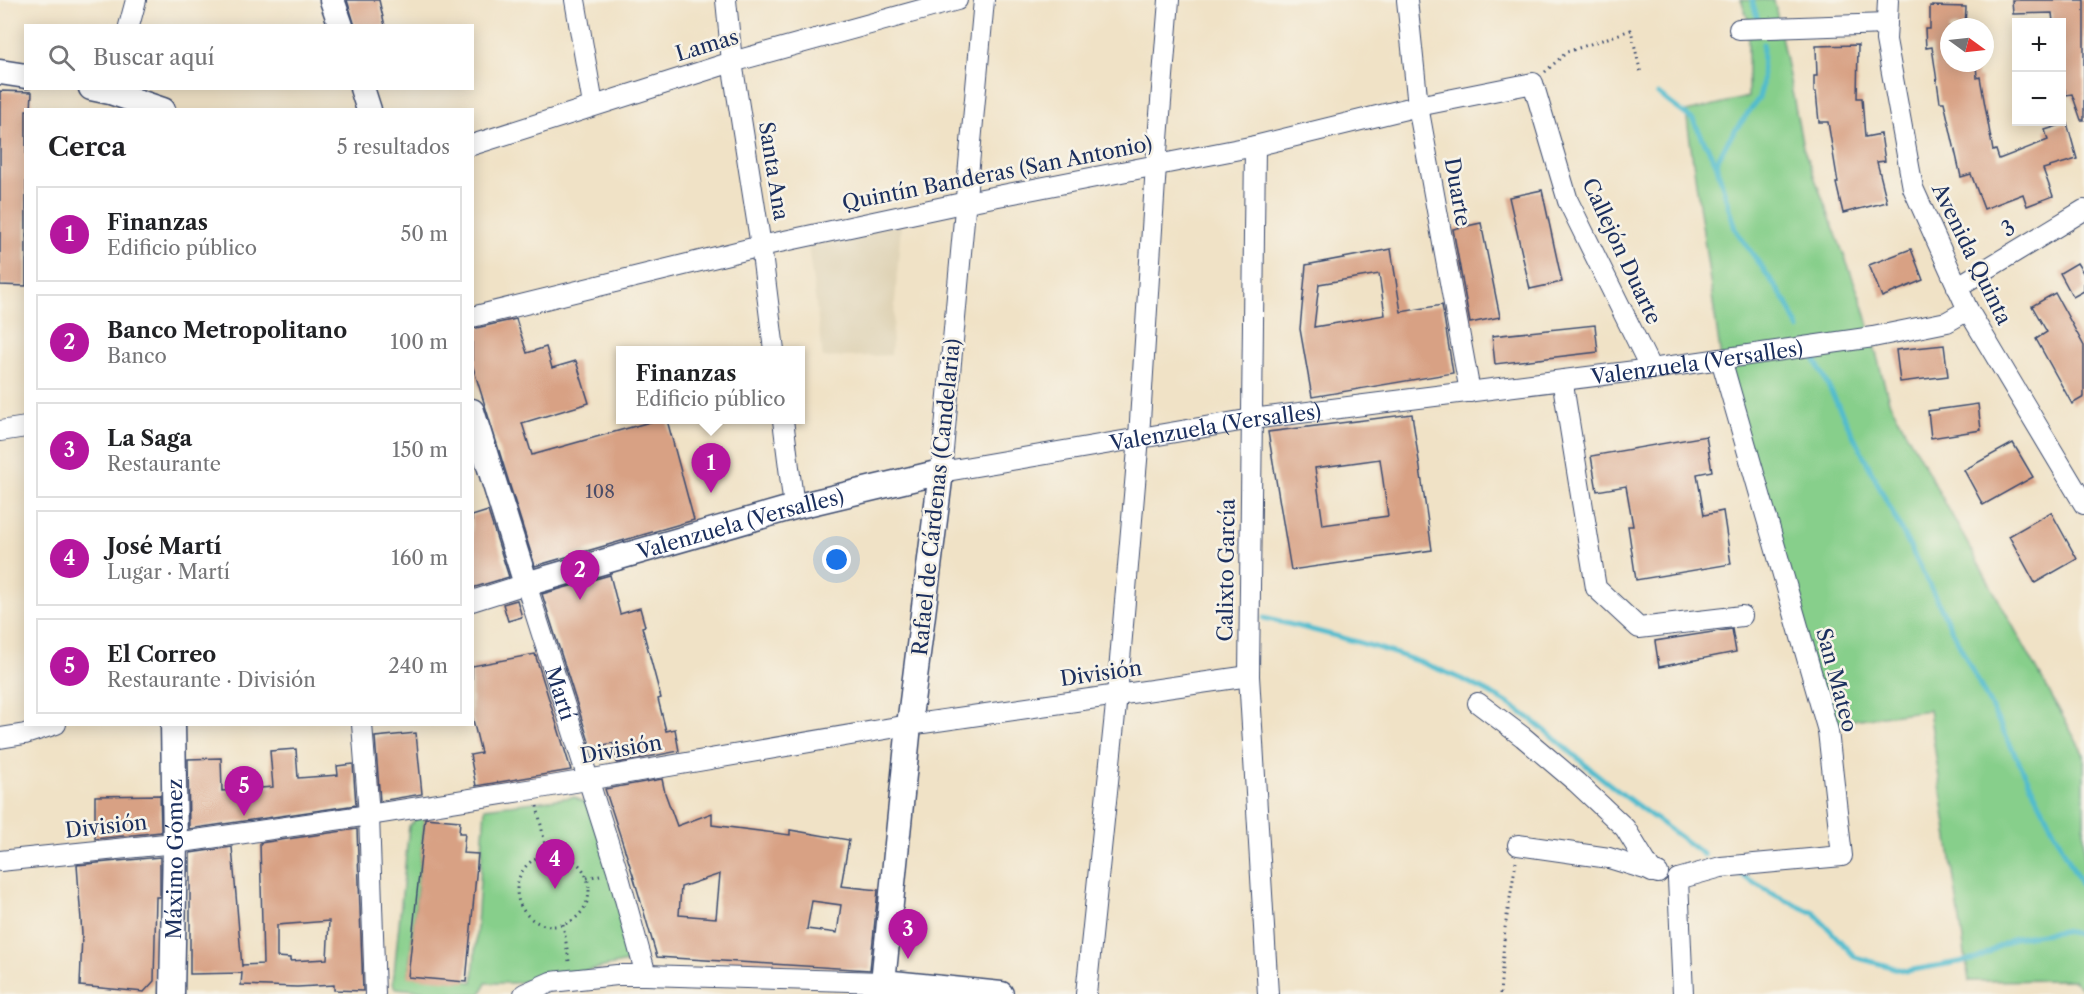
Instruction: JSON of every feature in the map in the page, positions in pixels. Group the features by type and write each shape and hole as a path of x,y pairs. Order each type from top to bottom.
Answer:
{"main road":[{"path":"332,0 340,24"},
{"path":"0,72 24,76"},
{"path":"104,90 157,108"},
{"path":"363,90 368,108"},
{"name":"Martí","path":"474,417 526,584"},
{"name":"Valenzuela (Versalles)","path":"526,584 794,507 941,472"},
{"name":"Rafael de Cárdenas (Candelaria)","path":"882,988 909,725 941,472"},
{"name":"Máximo Gómez","path":"172,994 175,843 173,726"},
{"path":"882,988 1001,994"}],"street":[{"path":"130,24 136,0"},
{"path":"575,0 593,105"},
{"name":"Santa Ana","path":"726,0 732,62 761,246 773,346"},
{"name":"Lamas","path":"474,145 732,62 957,0"},
{"name":"Rafael de Cárdenas (Candelaria)","path":"941,472 984,0"},
{"path":"1086,994 1117,695 1139,437 1155,165 1169,0"},
{"name":"Duarte","path":"1407,0 1418,106 1470,392"},
{"name":"Avenida Quinta","path":"1888,0 1886,40 1913,188 1968,310 2084,504"},
{"path":"1739,29 1887,24"},
{"name":"Quintín Banderas (San Antonio)","path":"474,317 761,246 966,202 1255,146 1418,106 1533,83"},
{"name":"Callejón Duarte","path":"1533,83 1568,201 1651,369"},
{"name":"Calixto García","path":"1255,146 1248,676 1268,994"},
{"name":"3","path":"1957,287 2084,210"},
{"name":"Valenzuela (Versalles)","path":"941,472 1252,419 1651,369 1873,337 1947,322 1968,310"},
{"name":"San Mateo","path":"1678,879 1721,867 1842,856 1828,730 1721,359"},
{"path":"1564,380 1596,588 1639,628 1742,616"},
{"path":"784,424 794,507"},
{"path":"0,432 24,427"},
{"name":"Valenzuela (Versalles)","path":"474,600 526,584"},
{"name":"Martí","path":"526,584 617,870 646,975"},
{"name":"División","path":"0,861 175,843 369,815 909,725 1248,676"},
{"path":"1478,703 1567,774 1625,828 1652,872"},
{"path":"0,738 25,734 50,726"},
{"path":"362,726 369,815 375,994"},
{"path":"1518,845 1609,858 1678,879 1683,994"},
{"path":"528,993 551,982 646,975 757,986 882,988"}],"path":[{"path":"1533,83 1566,52 1631,30 1641,74"},
{"path":"534,789 548,854"},
{"path":"1500,994 1505,928 1518,845"},
{"path":"548,854 567,857 576,862 587,878 589,890 582,911 574,919 564,924 546,925 530,918 522,909 518,898 517,886 520,874 536,858 548,854"},
{"path":"564,924 573,980"}],"shaded area":[{"path":"901,224 891,355 823,358 808,245"}],"green space":[{"path":"1741,0 1774,0 1803,147 1864,308 1889,401 2084,755 2084,991 2074,980 1969,981 1929,710 1852,720 1828,731 1721,359 1686,112 1748,97 1748,19"},
{"path":"574,797 591,806 634,956 627,962 581,972 514,983 486,983 481,994 395,988 393,983 409,826 416,819 425,818 408,976 473,982 485,808"}],"building":[{"path":"347,0 379,0 385,24 354,24"},
{"path":"2012,0 2084,0 2084,120 2081,120 2072,94 2066,95 2066,18 2053,18 2052,13 2013,14"},
{"path":"1930,6 1966,7 1965,18 1940,18 1940,72 1977,72 1977,78 1980,77 1993,151 1996,150 1999,159 2048,140 2045,130 2066,126 2067,123 2077,159 2043,169 2053,196 2027,206 2023,194 1984,209 1971,174 1961,177 1944,102 1940,102 1932,47 1926,48 1925,29 1930,29"},
{"path":"1858,45 1857,98 1862,98 1865,137 1881,134 1885,161 1877,162 1887,202 1843,213 1836,183 1838,183 1828,122 1819,122 1816,92 1814,92 1814,76 1817,76 1816,46"},
{"path":"0,91 32,92 31,108 24,108 24,286 0,285"},
{"path":"1542,190 1562,282 1530,289 1509,197"},
{"path":"1481,223 1500,317 1470,323 1453,229"},
{"path":"1391,249 1401,312 1442,305 1453,373 1312,397 1300,329 1306,265","holes":["1379,274 1385,315 1314,327 1319,284"]},
{"path":"1911,249 1923,280 1882,297 1869,265"},
{"path":"2077,263 2084,274 2084,291 2073,297 2060,273"},
{"path":"2055,293 2084,346 2084,397 2072,404 2036,339 2047,332 2032,306"},
{"path":"516,319 527,353 546,347 552,368 576,361 589,403 522,423 532,455 643,424 668,424 694,520 535,566 474,370 474,329"},
{"path":"1595,325 1598,352 1495,364 1492,336"},
{"path":"1944,345 1948,376 1900,382 1896,350"},
{"path":"1978,404 1981,430 1931,438 1928,411"},
{"path":"1412,414 1432,550 1291,570 1268,432","holes":["1380,459 1388,516 1323,525 1315,468"]},
{"path":"1706,436 1712,471 1697,474 1704,515 1723,511 1731,564 1636,580 1628,526 1633,526 1626,486 1597,491 1591,456"},
{"path":"2013,443 2033,477 1983,505 1964,470"},
{"path":"488,511 509,577 474,587 474,515"},
{"path":"2051,512 2077,559 2035,583 2009,536"},
{"path":"610,575 620,614 640,608 645,626 642,627 661,698 658,699 666,731 675,729 679,751 617,763 613,743 591,748 542,594"},
{"path":"517,600 522,617 508,621 503,604"},
{"path":"1732,629 1736,652 1659,667 1655,641"},
{"path":"535,654 571,770 476,786 470,755 481,753 474,724 474,666"},
{"path":"416,733 422,794 380,801 375,737"},
{"path":"296,749 298,778 338,775 337,766 353,764 356,805 189,829 188,759 221,758 222,791 273,787 270,751"},
{"path":"662,779 677,826 712,813 712,825 790,835 790,830 849,840 841,886 878,890 870,970 657,957 605,789","holes":["720,874 716,918 679,915 681,887","812,901 841,905 837,933 807,929"]},
{"path":"160,795 161,832 95,839 95,796"},
{"path":"425,818 460,821 459,833 465,833 463,853 478,854 466,982 408,977"},
{"path":"357,829 363,991 334,990 334,985 297,987 241,985 242,973 190,974 190,853 232,847 242,967 242,965 263,964 260,843","holes":["329,921 327,959 290,961 290,958 277,957 277,925"]},
{"path":"160,857 160,897 156,897 154,981 144,992 80,986 82,934 77,865"}],"waterway":[{"path":"1752,0 1758,21"},
{"path":"1716,163 1729,139 1759,98 1762,87 1763,44"},
{"path":"1658,94 1693,120 1716,163 1735,229 1787,303 1799,329"},
{"path":"1814,358 2084,890"},
{"path":"1264,618 1412,659 1497,697 1536,723 1611,785 1704,855"},
{"path":"1741,875 1777,896 1814,913 1855,957 1906,971 1977,959 2014,938 2063,931 2084,935"}],"place":[{"name":"Finanzas","path":"711,493"},
{"name":"Banco Metropolitano","path":"580,600"},
{"name":"El Correo","path":"244,816"},
{"name":"José Martí","path":"555,889"},
{"name":"La Saga","path":"908,959"}]}
